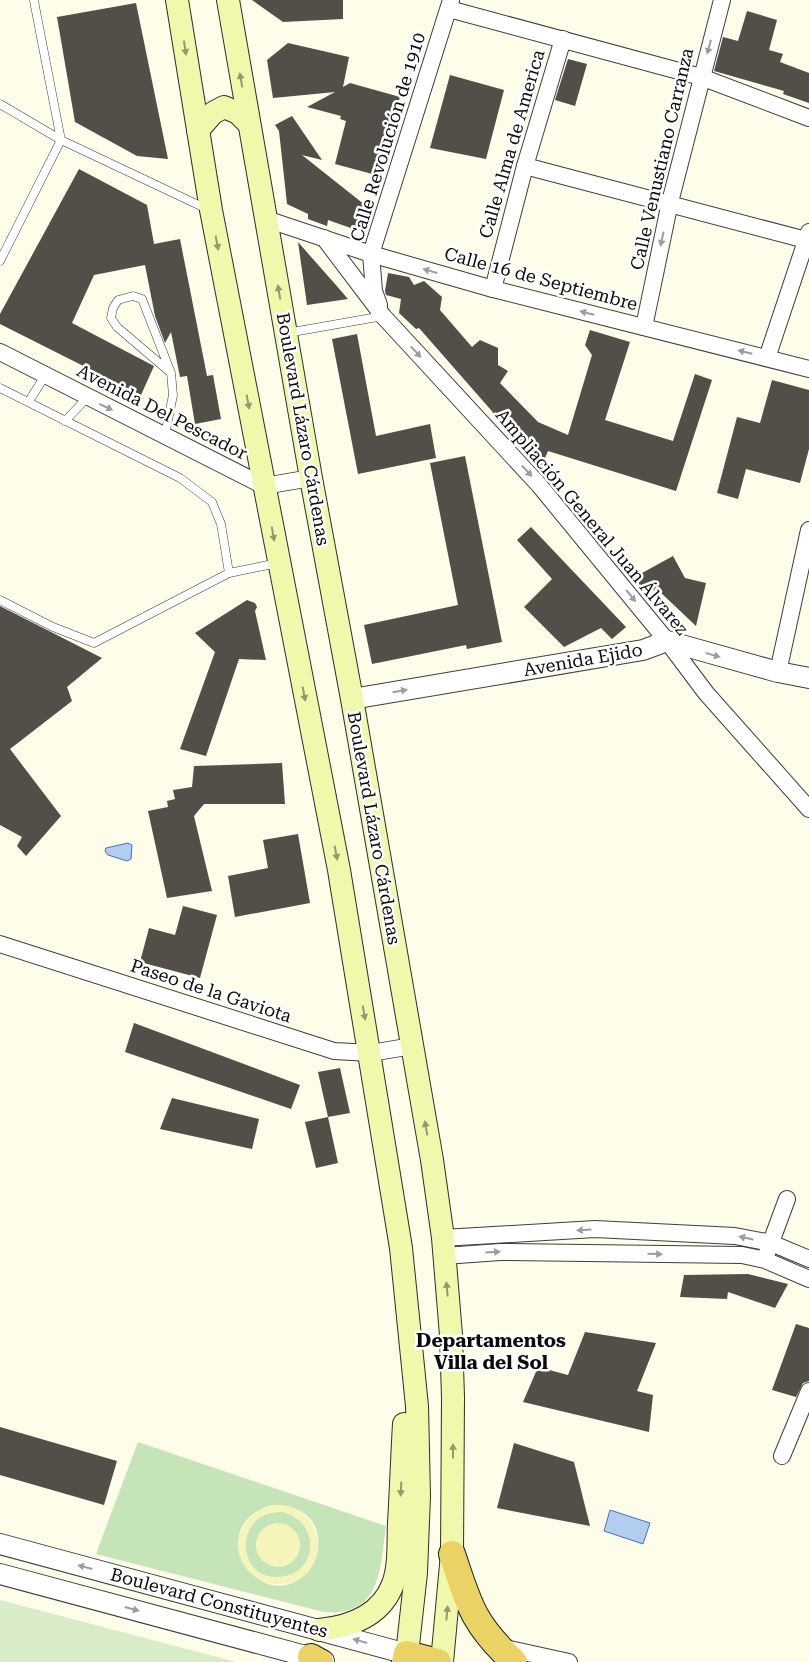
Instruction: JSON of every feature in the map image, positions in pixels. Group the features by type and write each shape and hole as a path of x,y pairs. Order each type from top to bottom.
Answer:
{"highway":[{"path":"452,1554 469,1606 478,1625 505,1654"},
{"name":"Boulevard Constituyentes","path":"406,1658 438,1662"}],"main road":[{"path":"177,0 211,210 339,870 371,1053 401,1248 417,1406 420,1496 416,1573 406,1658"},
{"name":"Boulevard Lázaro Cárdenas","path":"228,0 311,478 352,699 412,1046 444,1247 451,1335 453,1397 452,1554 442,1662"},
{"path":"198,130 213,113 224,107 238,113 249,124"},
{"path":"319,1630 343,1627 362,1619 383,1600 393,1584 395,1576 404,1421 401,1248"}],"street":[{"name":"Calle Venustiano Carranza","path":"644,327 670,204 722,0"},
{"path":"450,4 701,77 809,118"},
{"name":"Calle Revolución de 1910","path":"383,316 374,291 371,254 450,4"},
{"name":"Calle Alma de America","path":"493,289 525,166 563,38"},
{"path":"525,166 670,204 808,236 767,358"},
{"name":"Calle 16 de Septiembre","path":"266,219 371,254 493,289 809,369"},
{"name":"Ampliación General Juan Álvarez","path":"324,238 383,316 539,484 667,641 706,693 809,809"},
{"name":"Avenida Del Pescador","path":"0,352 87,398 165,435 264,486"},
{"path":"264,486 311,478"},
{"path":"778,672 809,530"},
{"name":"Avenida Ejido","path":"352,699 643,650 667,641 778,672 809,678"},
{"name":"Paseo de la Gaviota","path":"0,944 334,1051 371,1053 412,1046"},
{"path":"765,1260 787,1199"},
{"path":"444,1247 595,1229 735,1236 771,1243 809,1259"},
{"path":"444,1247 500,1252 742,1255 765,1260 809,1279"},
{"path":"782,1456 809,1392"},
{"name":"Boulevard Constituyentes","path":"0,1544 319,1630 406,1658"},
{"name":"Boulevard Constituyentes","path":"0,1574 320,1660"},
{"path":"505,1654 569,1662"}],"lane":[{"path":"0,261 61,140 35,0"},
{"path":"0,104 61,140 211,210"},
{"path":"165,435 173,395 170,372 142,299 133,296 118,300 113,308 111,318 124,334 170,372"},
{"path":"286,333 383,316"},
{"path":"29,401 45,376"},
{"path":"0,388 180,478 212,502 221,524 229,573"},
{"path":"66,421 87,398"},
{"path":"0,600 53,627 94,643 229,573 278,562"}],"shaded area":[{"path":"138,1442 386,1526 382,1558 374,1587 368,1598 357,1607 343,1611 324,1612 96,1554","holes":["272,1505 302,1512 314,1523 317,1531 318,1548 314,1563 309,1570 292,1583 274,1585 258,1579 246,1566 239,1549 240,1532 250,1516"]},
{"path":"283,1512 292,1515 305,1527 311,1544 310,1552 307,1560 296,1572 280,1577 265,1576 254,1569 248,1558 246,1545 248,1533 255,1522 266,1514","holes":["299,1538 297,1554 291,1562 276,1567 257,1551 256,1542"]},
{"path":"0,1600 236,1662 0,1662"}],"sand":[{"path":"272,1505 291,1507 305,1515 314,1527 317,1542 316,1557 310,1570 298,1580 281,1584 270,1583 256,1577 244,1566 238,1545 240,1535 252,1516 261,1509","holes":["283,1512 292,1515 305,1527 309,1535 311,1544 307,1560 301,1568 286,1576 276,1577 262,1574 252,1566 247,1555 246,1543 249,1531 256,1521 267,1514"]},
{"path":"274,1523 282,1523 294,1529 300,1545 294,1561 282,1567 274,1567 262,1561 256,1549 256,1541 262,1529"}],"water":[{"path":"128,843 132,845 131,859 127,861 108,855 105,851 106,848"},
{"path":"610,1510 650,1523 643,1544 604,1531"}],"building":[{"path":"252,0 343,0 343,19 283,22"},
{"path":"136,3 168,159 137,156 75,122 57,17"},
{"path":"747,11 777,20 769,50 783,54 780,62 809,73 809,103 783,94 784,91 714,71 723,37 738,41"},
{"path":"288,43 349,57 343,87 350,83 400,97 376,175 335,164 346,121 340,119 341,116 307,107 335,92 273,98 267,60"},
{"path":"568,59 587,64 575,106 555,100"},
{"path":"450,75 504,90 486,159 430,148"},
{"path":"292,116 322,160 302,155 370,209 365,233 328,220 327,226 308,219 308,214 287,204 279,131 275,125"},
{"path":"79,169 147,205 154,244 180,239 207,376 213,375 221,419 195,424 187,376 180,377 171,332 165,343 155,316 145,265 94,275 72,323 154,366 141,395 0,324 0,314"},
{"path":"298,242 335,284 348,299 307,305"},
{"path":"388,273 409,277 414,285 424,281 442,297 440,310 472,347 480,340 498,348 498,365 508,371 500,383 538,422 568,435 592,355 585,345 590,330 630,342 605,420 673,441 695,374 712,380 676,491 548,451 541,467 419,328 416,329 399,313 401,299 386,295"},
{"path":"357,334 376,436 430,424 436,458 358,474 332,339"},
{"path":"772,380 809,390 809,449 800,483 746,469 738,499 717,493 737,417 760,423"},
{"path":"465,456 502,642 467,649 466,645 372,664 364,625 458,605 430,463"},
{"path":"531,527 626,627 612,639 601,628 564,647 524,607 552,579 517,540"},
{"path":"673,556 685,578 706,583 696,626 658,590 645,591 633,578"},
{"path":"247,600 255,603 257,607 255,611 266,660 239,659 206,756 180,749 215,652 195,633"},
{"path":"0,606 102,658 67,687 72,701 10,749 61,816 26,856 17,846 22,837 0,825"},
{"path":"282,763 285,804 204,804 194,816 212,891 167,898 148,811 168,807 167,801 175,799 173,790 192,787 194,766"},
{"path":"298,834 310,903 235,917 228,876 268,868 263,840"},
{"path":"183,906 217,915 200,978 140,962 149,928 175,935"},
{"path":"134,1023 300,1085 291,1109 125,1052"},
{"path":"340,1068 350,1113 328,1117 318,1072"},
{"path":"172,1098 259,1119 252,1149 160,1129"},
{"path":"328,1117 338,1163 316,1168 305,1122"},
{"path":"748,1274 788,1284 775,1308 728,1292 727,1299 680,1297 684,1275"},
{"path":"796,1324 809,1328 809,1381 803,1383 796,1397 772,1390"},
{"path":"585,1332 656,1343 637,1391 653,1395 649,1432 523,1402 538,1367 568,1375"},
{"path":"0,1427 117,1461 104,1505 0,1475"},
{"path":"514,1443 574,1462 590,1526 497,1508"}],"district":[{"name":"Departamentos Villa del Sol","path":"491,1351"}]}
